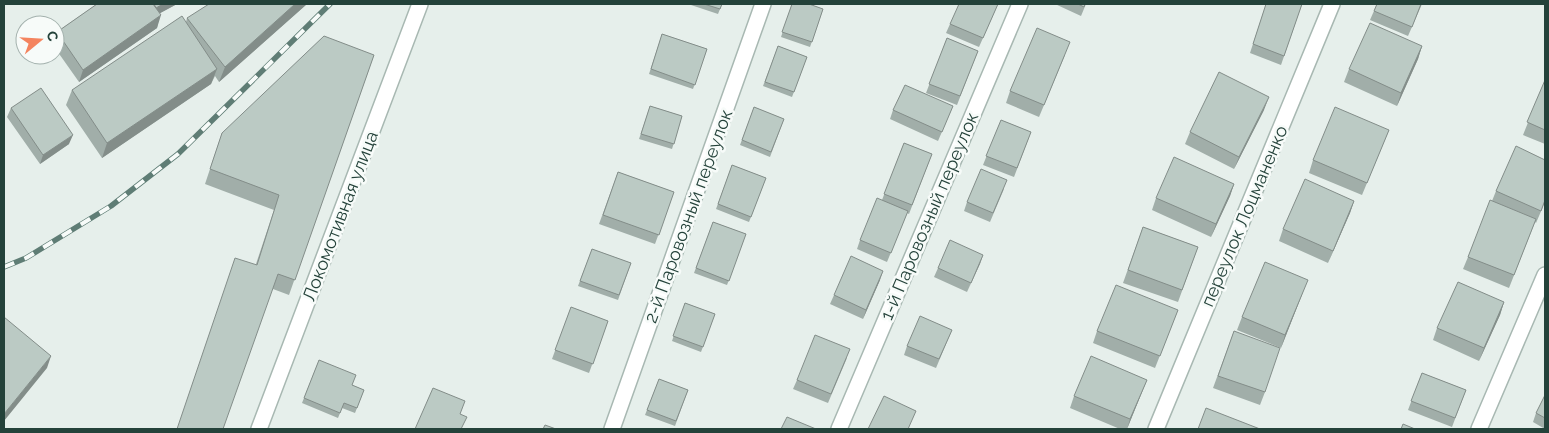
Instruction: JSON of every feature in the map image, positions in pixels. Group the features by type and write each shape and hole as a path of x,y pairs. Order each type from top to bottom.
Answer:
{"street":[{"name":"Локомотивная улица","path":"259,429 420,4"},
{"name":"2-й Паровозный переулок","path":"612,429 763,4"},
{"name":"1-й Паровозный переулок","path":"838,429 1020,4"},
{"name":"переулок Лоцманенко","path":"1156,429 1332,4"},
{"path":"1479,429 1545,275"}],"building":[{"path":"97,4 153,4 161,15 83,70 65,44 65,26"},
{"path":"154,4 163,4 156,8"},
{"path":"209,4 295,4 225,67 187,18"},
{"path":"704,4 722,4 720,9"},
{"path":"792,4 809,4 823,9 812,42 782,32"},
{"path":"959,4 998,4 983,38 950,24"},
{"path":"1266,4 1302,4 1284,56 1253,44"},
{"path":"1377,4 1421,4 1412,27 1374,11"},
{"path":"182,16 217,69 107,143 72,90"},
{"path":"1370,23 1422,46 1401,93 1349,69"},
{"path":"1037,28 1070,42 1044,105 1010,91"},
{"path":"662,34 707,49 695,85 651,69"},
{"path":"324,36 374,55 295,280 278,274 223,429 177,429 235,258 257,265 279,195 210,169 222,133"},
{"path":"947,38 978,51 960,96 929,84"},
{"path":"778,46 807,57 794,92 765,82"},
{"path":"1219,72 1269,97 1239,157 1190,132"},
{"path":"1545,80 1545,130 1527,122"},
{"path":"905,85 953,106 942,132 893,110"},
{"path":"41,88 73,135 43,155 11,108"},
{"path":"650,106 682,116 674,144 641,134"},
{"path":"754,107 784,119 771,152 742,140"},
{"path":"1335,107 1389,130 1367,183 1313,160"},
{"path":"1001,120 1031,132 1017,168 986,156"},
{"path":"904,143 932,154 912,205 884,194"},
{"path":"1516,146 1545,160 1545,200 1541,211 1496,191"},
{"path":"1174,157 1234,184 1216,224 1156,198"},
{"path":"732,165 766,178 751,217 718,204"},
{"path":"981,169 1007,180 993,213 967,202"},
{"path":"618,172 674,192 659,235 603,215"},
{"path":"1305,179 1354,201 1333,251 1283,229"},
{"path":"877,198 908,211 891,253 860,240"},
{"path":"1490,200 1536,219 1514,275 1468,257"},
{"path":"713,222 746,234 729,281 696,268"},
{"path":"1143,227 1198,247 1182,290 1128,270"},
{"path":"950,240 983,255 971,283 938,268"},
{"path":"592,249 631,263 619,295 580,281"},
{"path":"851,256 883,271 866,310 834,295"},
{"path":"1265,262 1308,280 1285,335 1242,317"},
{"path":"1458,282 1504,302 1484,348 1437,328"},
{"path":"1116,285 1178,310 1160,356 1097,331"},
{"path":"685,303 715,314 703,347 673,336"},
{"path":"571,307 608,321 593,364 555,350"},
{"path":"920,316 952,330 939,359 907,346"},
{"path":"4,317 51,356 4,414"},
{"path":"1234,331 1280,348 1265,392 1218,376"},
{"path":"815,335 850,349 831,394 797,380"},
{"path":"1091,356 1147,380 1130,419 1074,396"},
{"path":"319,360 356,375 352,385 364,390 357,408 344,403 340,413 304,398"},
{"path":"1422,373 1466,390 1455,418 1411,401"},
{"path":"659,379 688,390 676,421 647,410"},
{"path":"433,388 465,401 460,414 467,417 461,429 415,429"},
{"path":"1545,395 1545,418 1536,413"},
{"path":"884,396 916,411 908,429 868,429"},
{"path":"1206,408 1260,429 1198,429"},
{"path":"787,417 816,429 781,429"},
{"path":"1403,424 1415,429 1401,429"},
{"path":"545,425 556,429 543,429"}],"railway":[{"path":"4,267 26,258 111,206 178,154 330,4"}]}
